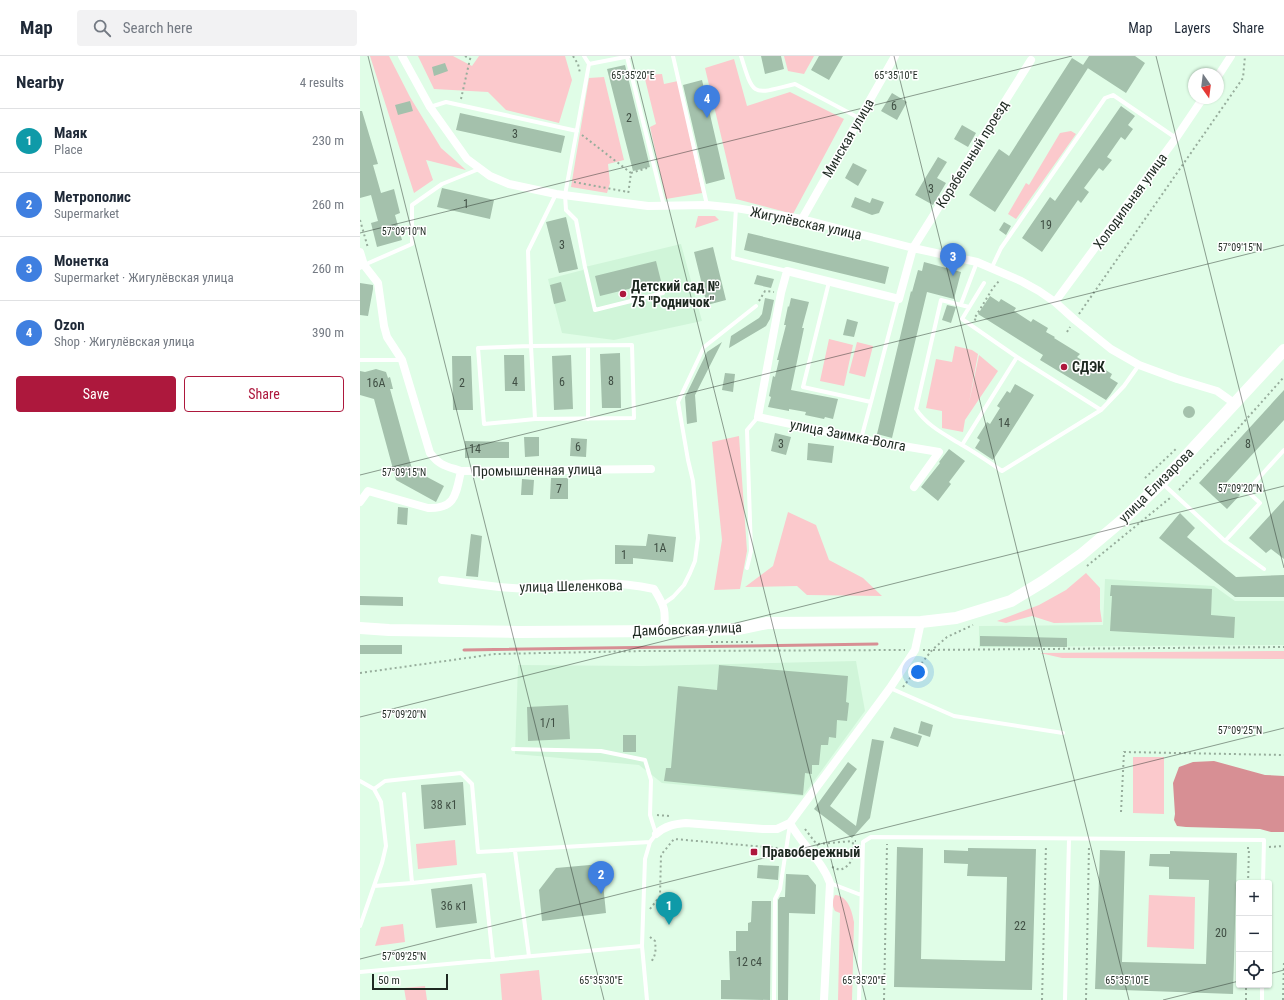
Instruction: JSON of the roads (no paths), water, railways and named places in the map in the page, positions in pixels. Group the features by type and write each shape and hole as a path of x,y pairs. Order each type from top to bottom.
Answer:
{"street":[{"name":"Жигулёвская улица","path":"402,56 430,107 467,159 490,176 509,184 560,194 648,206 707,205 736,208 802,219 913,248 977,262 992,267 1022,281 1055,302 1111,349 1138,365 1176,379 1217,391 1234,403"},
{"name":"Минская улица","path":"802,219 895,56"},
{"path":"1224,68 1232,56"},
{"name":"Корабельный проезд","path":"898,299 913,248 1032,60"},
{"name":"Холодильная улица","path":"1055,302 1176,138 1199,104"},
{"path":"360,252 364,264 378,283 387,337 402,360 430,453 436,461 461,471"},
{"path":"758,417 781,292 787,271 898,299"},
{"name":"улица Елизарова","path":"1011,601 1044,581 1081,555 1126,517 1161,483 1284,350"},
{"name":"улица Заимка-Волга","path":"758,417 861,439 940,452 914,487"},
{"name":"Промышленная улица","path":"360,502 368,491 428,508 438,508 449,503 455,496 461,471 651,469"},
{"name":"улица Шеленкова","path":"442,580 513,588 545,589 583,584 636,585 654,589 663,604"},
{"name":"Дамбовская улица","path":"360,628 519,632 664,631 738,629 767,622 921,622 956,618 1011,601"},
{"path":"663,604 665,614 664,631"},
{"path":"656,834 663,828 673,824 686,823 776,829 790,823 890,688 915,650 921,622"},
{"path":"360,631 376,629"},
{"path":"790,823 796,835 823,868 830,883 824,1000"}],"lane":[{"path":"535,419 528,251 567,181 589,64 584,56"},
{"path":"589,64 628,56 664,206"},
{"path":"673,56 707,205"},
{"path":"741,56 749,82 754,89 762,92 795,84 859,118"},
{"path":"992,267 1001,248 1105,98 1113,95 1176,138"},
{"path":"430,107 446,102 577,131"},
{"path":"364,264 412,244 412,205 442,184 480,169"},
{"path":"560,194 566,210 576,220 595,310 663,293"},
{"path":"736,208 733,258 787,271"},
{"path":"961,304 977,262"},
{"path":"829,282 803,387 871,402"},
{"path":"984,284 962,319 1017,357 1101,410"},
{"path":"861,439 898,299"},
{"path":"969,307 941,300 916,409 941,433 1002,471 1101,410 1124,386 1138,365"},
{"path":"663,604 673,597 684,585 695,561 698,538 693,481 678,402 704,346 756,306"},
{"path":"632,345 634,418 535,419 484,424 478,348 588,346 632,345"},
{"path":"588,346 588,419"},
{"path":"962,445 1017,357"},
{"path":"360,360 402,360"},
{"path":"747,568 751,551 747,430 758,417"},
{"path":"1225,540 1260,503 1247,491 1284,450"},
{"path":"1161,483 1225,540 1264,569"},
{"path":"890,688 954,716 1063,733"},
{"path":"513,749 601,751 645,760 651,780 650,815 656,834 650,842 645,859 642,946 647,1000"},
{"path":"374,790 385,781 461,773 472,784 478,852 650,842"},
{"path":"360,781 374,790 380,802 386,846 382,863 360,926"},
{"path":"404,794 412,883"},
{"path":"774,1000 775,899 780,889 790,823"},
{"path":"860,1000 863,842 871,837 1264,840 1263,880"},
{"path":"1065,1000 1069,839"},
{"path":"515,851 529,956"},
{"path":"374,886 484,875 493,960"},
{"path":"830,883 861,895"},
{"path":"360,972 642,946"},
{"path":"1262,988 1262,1000"}],"waterway":[{"path":"464,650 877,644"}],"place":[{"name":"Ozon","path":"707,118"},
{"name":"Монетка","path":"953,276"},
{"name":"Детский сад № 75 \"Родничок\"","path":"623,294"},
{"name":"СДЭК","path":"1064,367"},
{"name":"Правобережный","path":"754,852"},
{"name":"Метрополис","path":"601,894"},
{"name":"Маяк","path":"669,925"}]}
